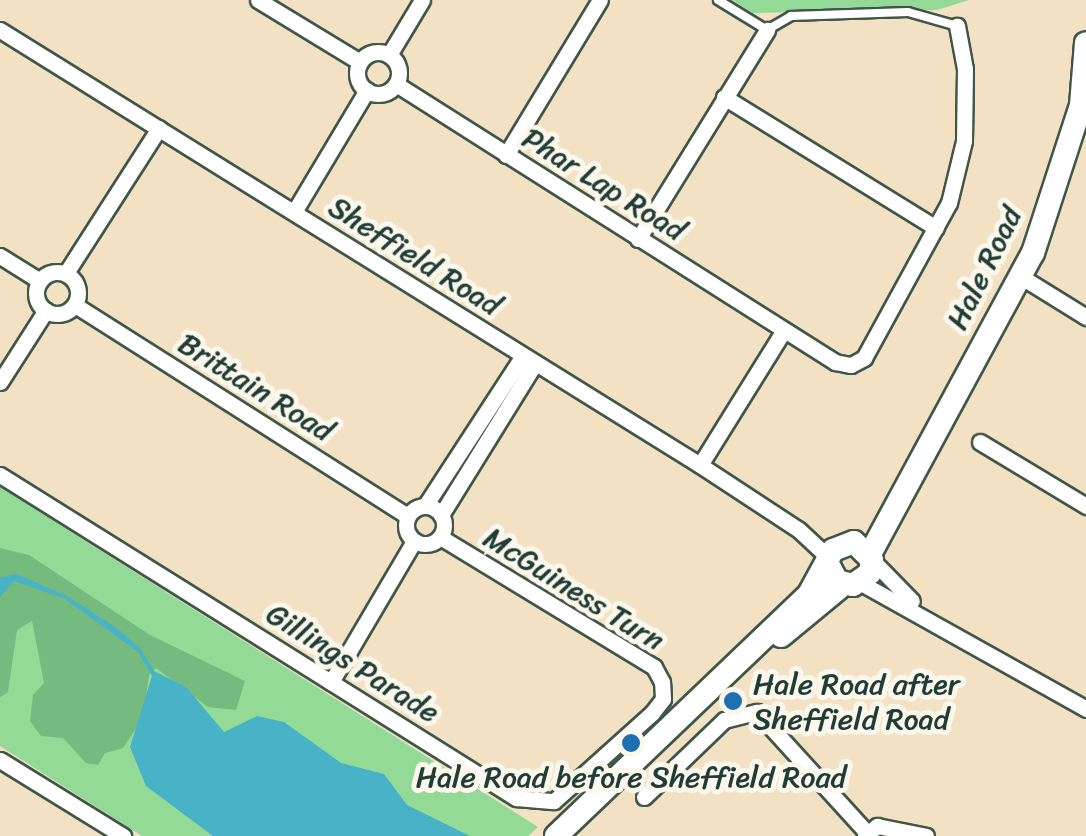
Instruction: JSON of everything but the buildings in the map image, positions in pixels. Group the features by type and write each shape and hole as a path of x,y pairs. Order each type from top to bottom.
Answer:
{"main road":[{"name":"Hale Road","path":"569,832 850,561 893,504 1020,276 1081,106 1086,43"}],"street":[{"path":"258,0 360,62"},
{"path":"389,55 422,0"},
{"path":"506,155 600,0"},
{"path":"724,97 936,228 949,203 964,141 965,69 957,26"},
{"name":"Sheffield Road","path":"0,30 700,465 922,611 1086,709"},
{"path":"638,239 767,30"},
{"path":"373,52 389,55 399,71 396,84 383,93 367,90 358,78 360,62 373,52"},
{"name":"Phar Lap Road","path":"396,84 835,362 864,358 936,228"},
{"path":"294,212 367,90"},
{"path":"0,256 40,281 66,274 159,128"},
{"path":"40,281 36,294 46,310 59,314 75,305 78,287 66,274"},
{"path":"1020,276 1086,317"},
{"name":"Brittain Road","path":"75,305 408,516"},
{"path":"0,382 46,310"},
{"path":"700,465 784,330"},
{"path":"414,541 428,544 440,537 441,516 457,474 528,361"},
{"path":"980,442 1086,506"},
{"path":"331,682 414,541 408,516 425,506 457,474"},
{"name":"Gillings Parade","path":"0,475 528,804 554,800 663,699"},
{"path":"425,506 441,516"},
{"name":"McGuiness Turn","path":"440,537 654,668 663,699"},
{"name":"Sheffield Road","path":"850,561 922,611"},
{"path":"644,797 724,720 758,712 867,835 877,826 926,836"},
{"path":"0,760 123,836"}],"lane":[{"path":"718,0 767,30 790,16 908,12 957,26"}],"green space":[{"path":"732,0 969,0 937,10 753,13"},
{"path":"0,487 538,827 528,836 142,836 0,746"},
{"path":"0,548 29,555 150,635 245,681 236,710 208,707 156,668 149,675 143,718 123,748 105,753 98,765 86,763 63,738 41,736 30,721 33,695 44,683 32,621 17,630 8,692 0,697"}],"water":[{"path":"16,574 67,596 118,629 141,649 154,671 186,687 224,732 257,716 284,722 341,763 384,774 407,805 470,836 213,836 146,786 130,747 152,676 138,652 65,599 14,581 0,597 0,578"}],"place":[{"name":"Hale Road after Sheffield Road","path":"733,701"},
{"name":"Hale Road before Sheffield Road","path":"631,743"}]}
